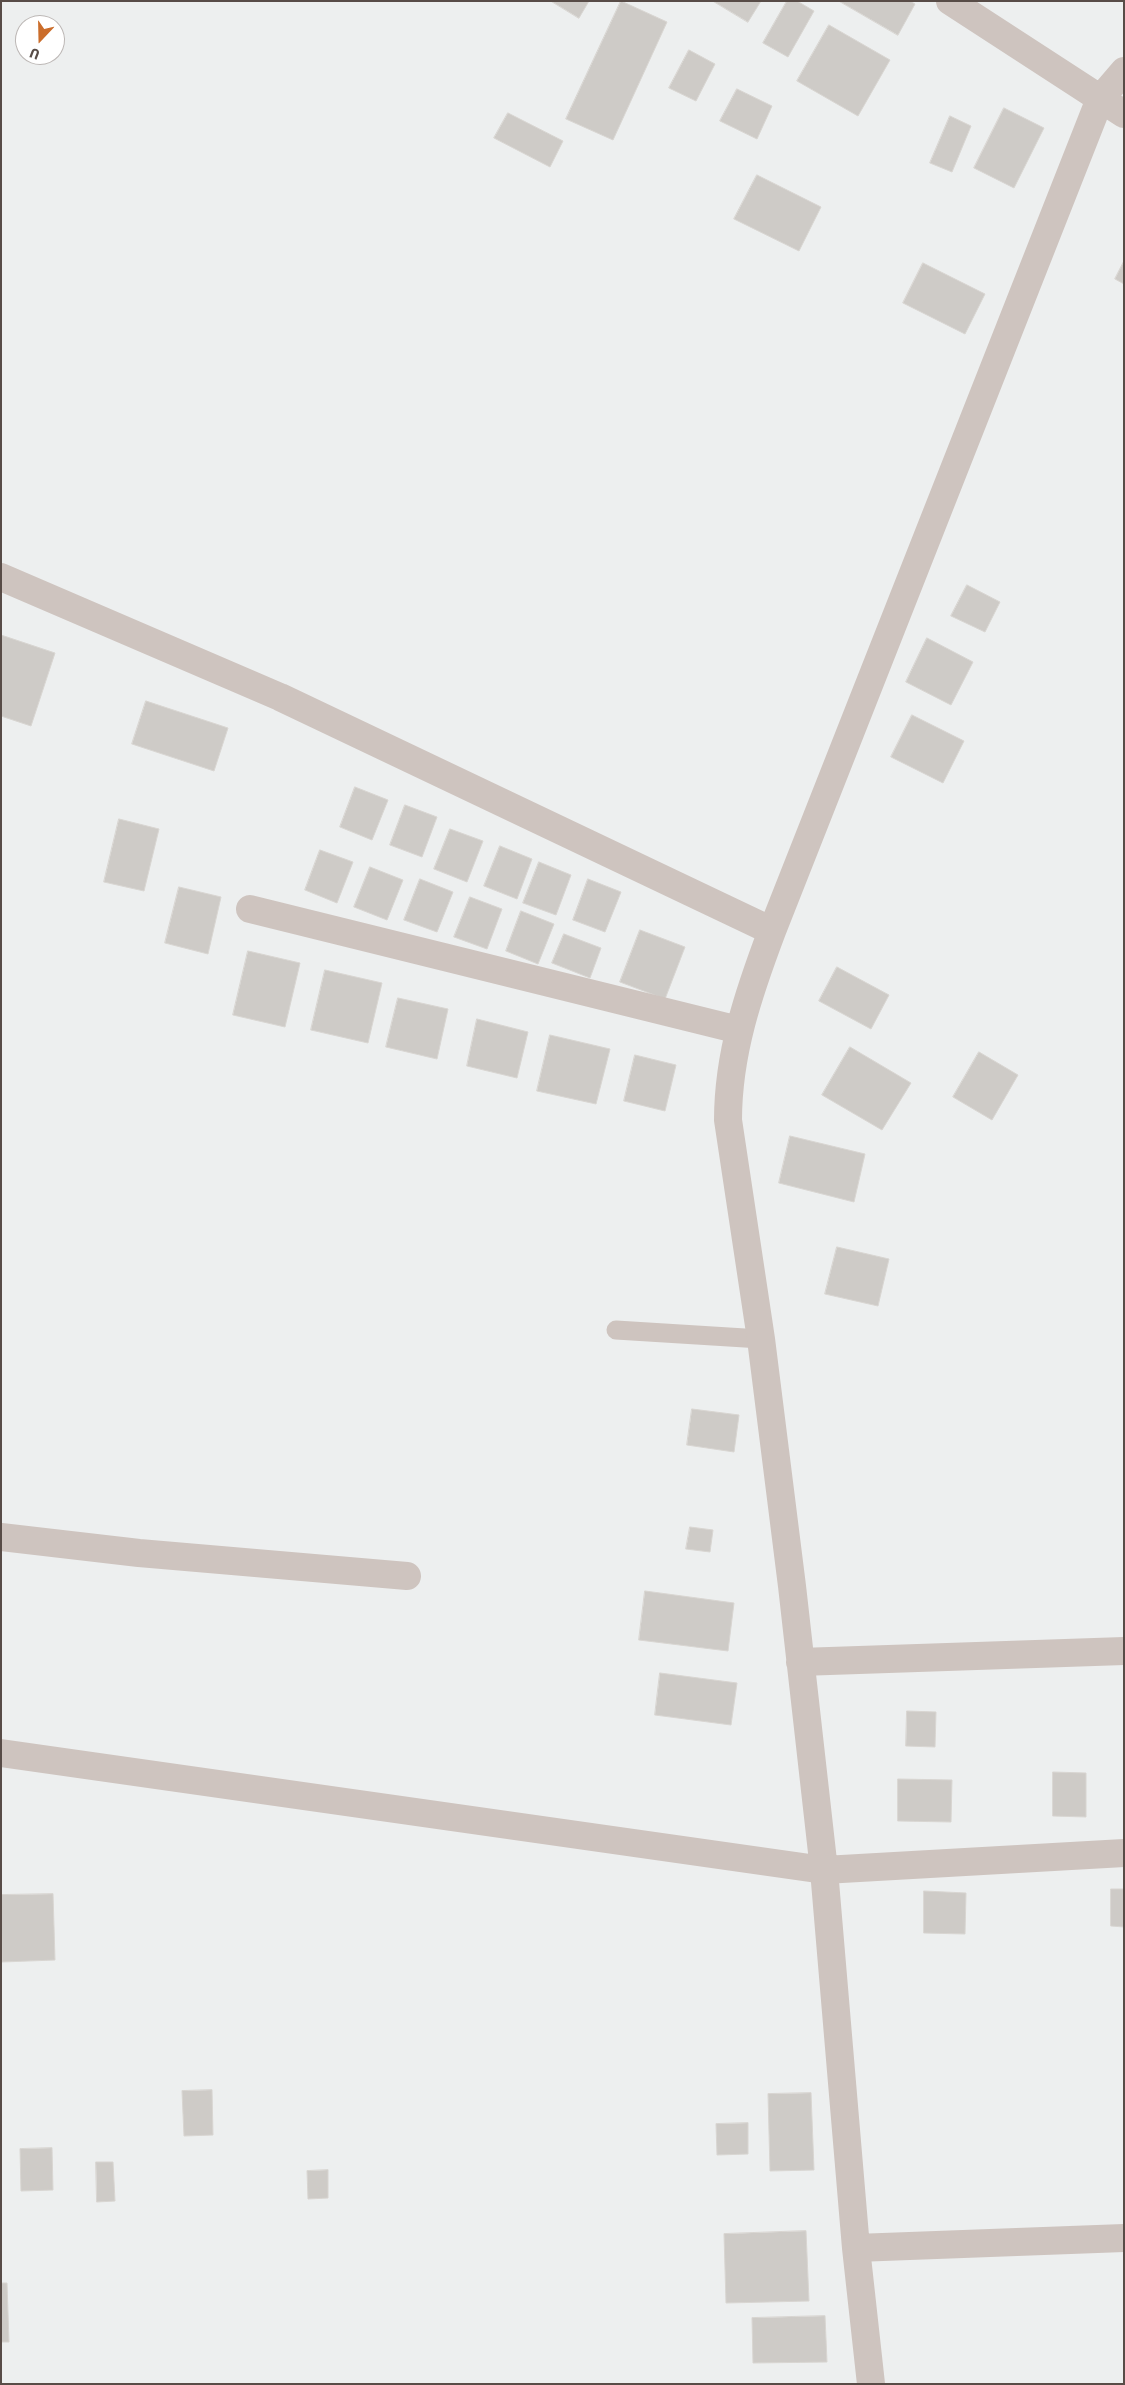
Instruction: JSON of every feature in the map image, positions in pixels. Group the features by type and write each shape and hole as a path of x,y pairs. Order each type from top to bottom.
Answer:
{"street":[{"path":"950,1 1124,114"},
{"path":"871,2384 856,2248 824,1870 792,1586 761,1339 728,1120 728,1095 738,1030 752,983 772,930 1100,98 1124,71"},
{"path":"1,578 280,698 772,930"},
{"path":"250,909 738,1030"},
{"path":"1,1537 139,1553 406,1576"},
{"path":"800,1662 1124,1651"},
{"path":"1,1753 824,1870 1124,1853"},
{"path":"856,2248 1124,2238"}],"lane":[{"path":"616,1330 761,1339"}],"building":[{"path":"551,1 589,1 579,18"},
{"path":"621,1 667,22 613,140 566,119"},
{"path":"713,1 761,1 748,22"},
{"path":"787,1 797,1 814,11 788,57 763,43"},
{"path":"839,1 910,1 915,4 898,35"},
{"path":"829,25 890,60 858,116 797,81"},
{"path":"689,50 715,64 696,101 669,88"},
{"path":"737,89 772,106 757,139 720,121"},
{"path":"1004,108 1044,128 1014,188 974,168"},
{"path":"508,113 563,141 550,167 494,138"},
{"path":"950,116 971,126 952,172 930,163"},
{"path":"757,175 821,207 799,251 734,219"},
{"path":"1124,261 1124,284 1115,279"},
{"path":"923,263 985,294 965,334 903,303"},
{"path":"967,585 1000,602 985,632 951,616"},
{"path":"1,635 55,653 31,726 1,716"},
{"path":"927,638 973,662 951,705 906,682"},
{"path":"146,701 228,728 214,771 132,744"},
{"path":"912,715 964,741 943,783 891,757"},
{"path":"355,787 388,800 372,840 340,827"},
{"path":"405,805 437,817 422,857 390,845"},
{"path":"119,819 159,829 144,891 104,882"},
{"path":"450,829 483,841 467,882 434,869"},
{"path":"500,846 532,859 517,899 484,886"},
{"path":"320,850 353,862 337,903 305,890"},
{"path":"539,862 571,875 556,915 523,903"},
{"path":"370,867 403,880 387,920 354,907"},
{"path":"420,879 453,892 437,932 404,920"},
{"path":"588,879 621,892 605,932 573,920"},
{"path":"179,887 221,897 208,954 165,943"},
{"path":"470,897 502,909 487,949 454,937"},
{"path":"521,911 554,924 538,964 506,951"},
{"path":"640,930 685,947 665,999 620,982"},
{"path":"564,934 601,948 590,978 552,963"},
{"path":"248,951 300,963 285,1027 233,1015"},
{"path":"837,967 889,995 871,1029 819,1001"},
{"path":"325,970 382,983 368,1043 311,1030"},
{"path":"398,998 448,1009 437,1059 386,1047"},
{"path":"477,1019 528,1032 517,1078 467,1066"},
{"path":"550,1035 610,1049 596,1104 537,1091"},
{"path":"850,1047 911,1083 882,1130 822,1095"},
{"path":"979,1052 1018,1075 992,1120 953,1097"},
{"path":"635,1055 676,1065 665,1111 624,1101"},
{"path":"790,1136 865,1154 854,1202 779,1183"},
{"path":"837,1247 889,1259 878,1306 825,1294"},
{"path":"692,1409 739,1415 734,1452 687,1445"},
{"path":"690,1527 713,1530 710,1552 686,1549"},
{"path":"645,1591 734,1603 728,1651 639,1640"},
{"path":"660,1673 737,1683 731,1725 655,1715"},
{"path":"907,1711 936,1712 935,1747 906,1746"},
{"path":"1053,1772 1086,1773 1086,1817 1053,1816"},
{"path":"898,1779 952,1780 951,1822 898,1821"},
{"path":"1111,1889 1124,1889 1124,1927 1111,1926"},
{"path":"924,1891 966,1893 965,1934 924,1933"},
{"path":"53,1894 55,1960 2,1962 1,1895"},
{"path":"212,2090 213,2135 184,2136 182,2091"},
{"path":"811,2093 814,2170 770,2171 768,2094"},
{"path":"748,2123 748,2154 717,2155 716,2124"},
{"path":"52,2148 53,2190 21,2191 20,2149"},
{"path":"96,2162 113,2162 115,2201 97,2202"},
{"path":"328,2170 328,2198 308,2199 307,2171"},
{"path":"806,2231 809,2301 726,2303 724,2234"},
{"path":"1,2283 7,2283 9,2342 1,2342"},
{"path":"825,2316 827,2362 753,2363 752,2318"}]}
